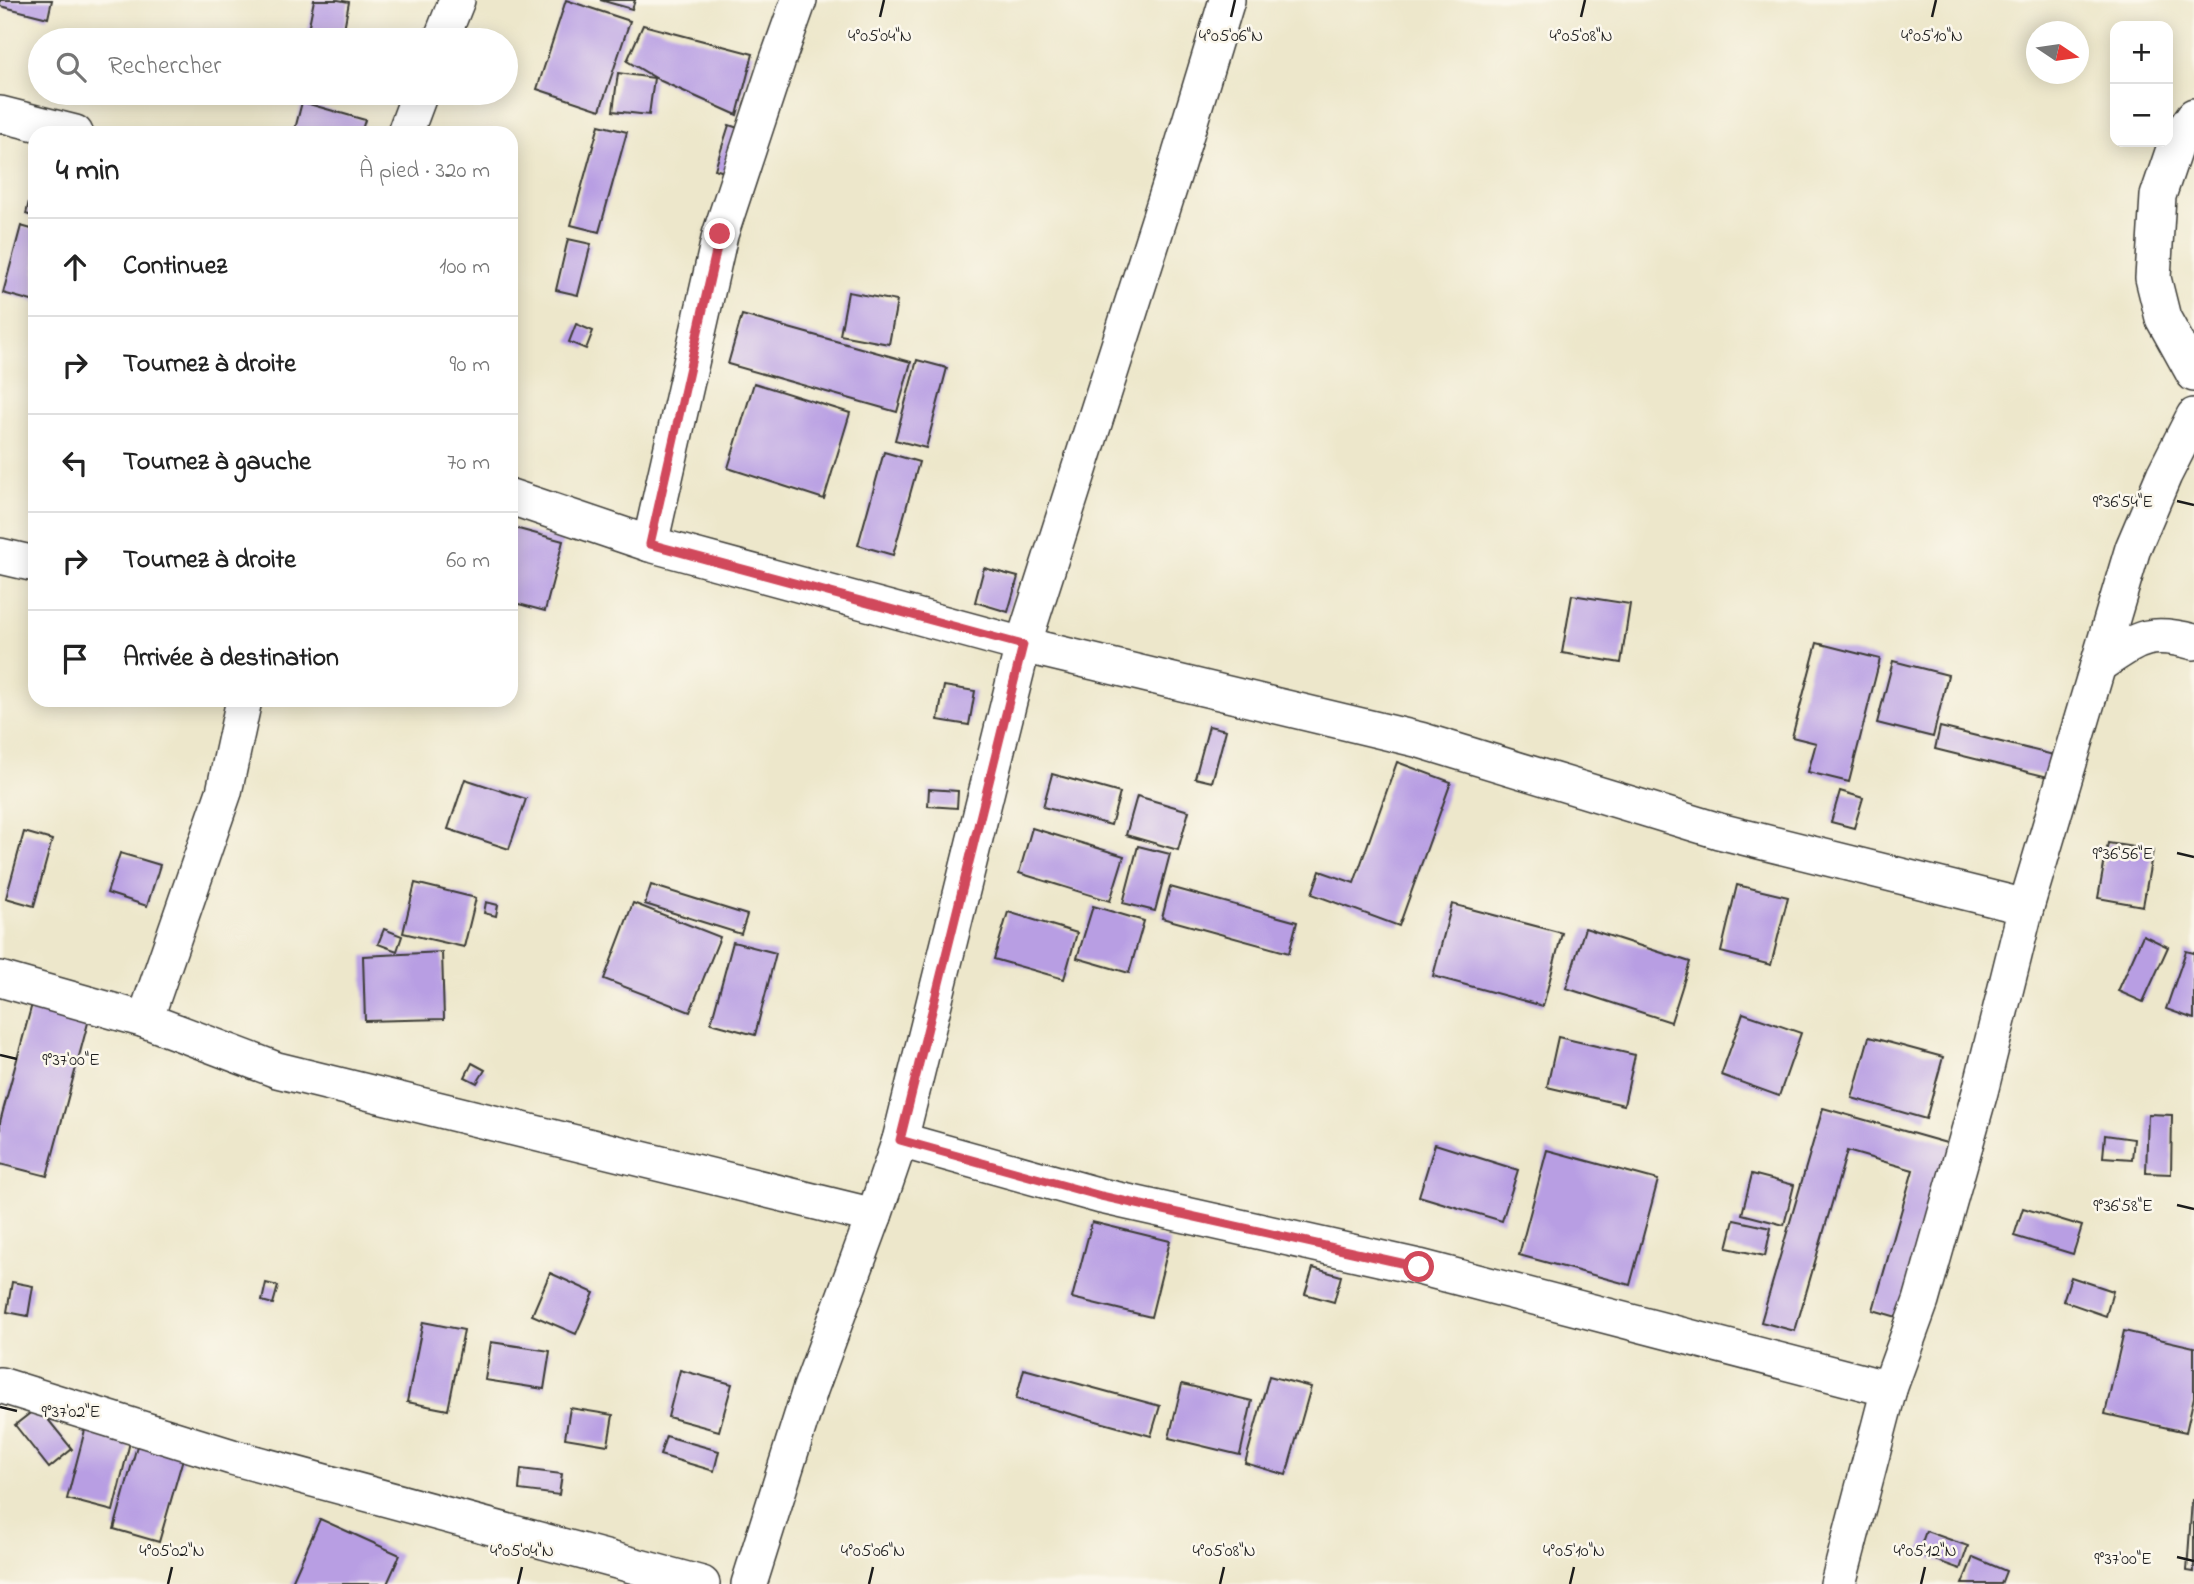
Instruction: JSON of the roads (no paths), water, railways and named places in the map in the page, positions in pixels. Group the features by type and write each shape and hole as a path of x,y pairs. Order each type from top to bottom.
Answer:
{"street":[{"path":"446,28 457,0"},
{"path":"650,544 720,234 799,0"},
{"path":"750,1584 810,1390 900,1140 1023,645 1227,0"},
{"path":"408,126 416,105"},
{"path":"0,114 47,126"},
{"path":"2194,116 2177,140 2158,196 2153,278 2163,318 2194,374"},
{"path":"1838,1584 1889,1389 1925,1288 1980,1092 2026,907 2133,548 2164,475 2194,416"},
{"path":"518,499 650,544 1023,645 1420,740 1719,831 2026,907"},
{"path":"0,556 28,562"},
{"path":"2098,665 2138,639 2157,635 2194,642"},
{"path":"145,1020 224,792 242,707"},
{"path":"0,979 145,1020 277,1070 874,1216"},
{"path":"900,1140 1101,1196 1419,1267 1889,1389"},
{"path":"0,1385 232,1457 702,1584"}]}
